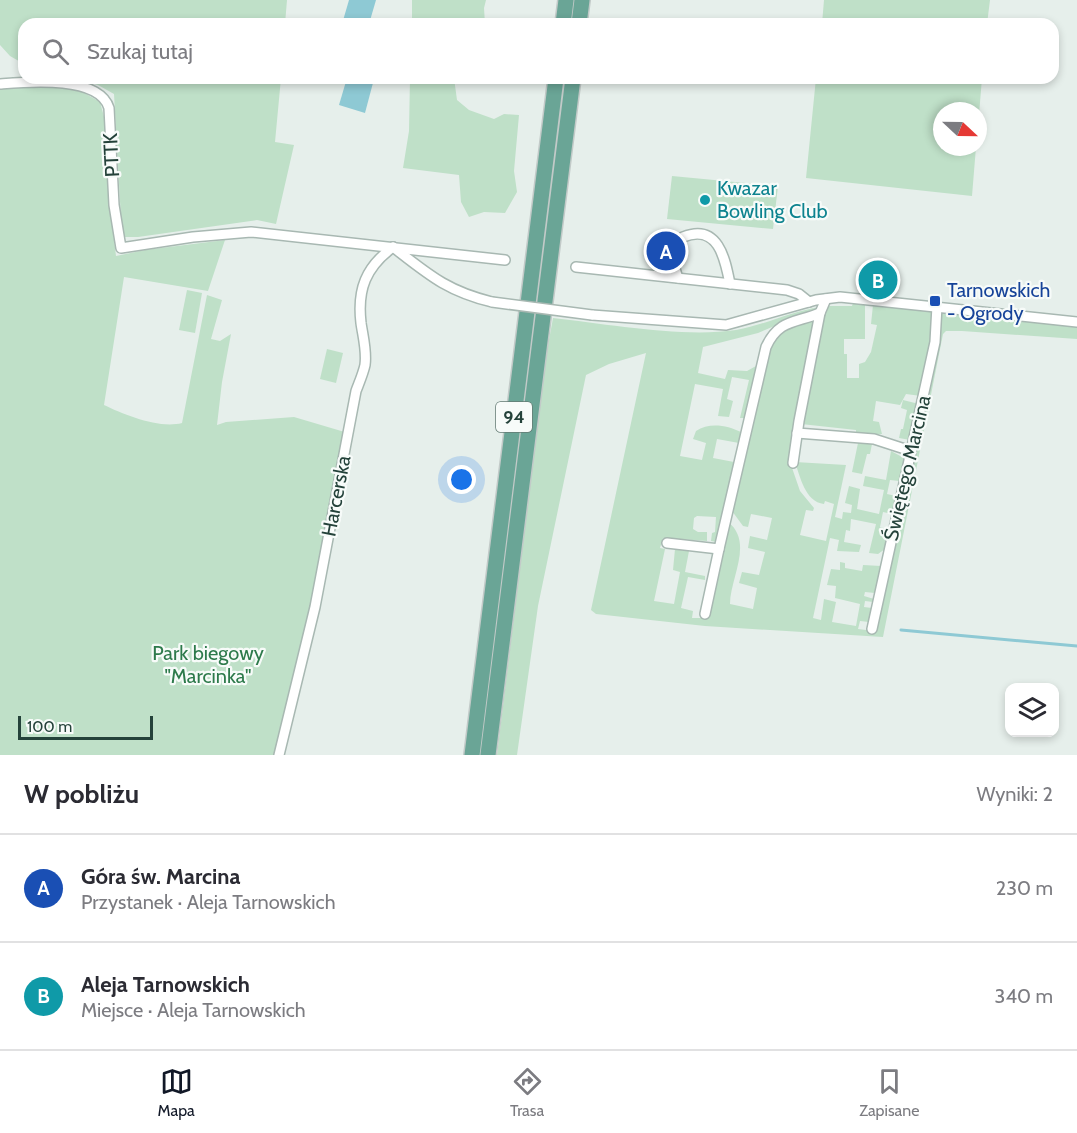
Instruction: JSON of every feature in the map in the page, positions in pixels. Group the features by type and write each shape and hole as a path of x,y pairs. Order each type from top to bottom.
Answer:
{"main road":[{"path":"564,18 566,0"},
{"path":"580,18 582,0"},
{"name":"94","path":"472,755 555,84"},
{"name":"94","path":"488,755 572,84"}],"street":[{"name":"PTTK","path":"0,84 18,83"},
{"name":"PTTK","path":"76,84 99,95 107,101 109,108 114,205 121,248 193,237 251,232 393,247"},
{"path":"678,278 673,265 674,250 683,237 696,234 704,235 716,242 724,258 730,284"},
{"path":"393,247 505,260"},
{"path":"393,247 446,287 467,296 492,303 592,315 726,325 809,302 840,297 1077,322"},
{"name":"Harcerska","path":"279,755 315,607 356,391 365,366 360,296 366,276 376,262 393,247"},
{"path":"576,267 787,290 799,294 809,302"},
{"path":"793,463 820,313 826,299"},
{"name":"Świętego Marcina","path":"872,629 935,342 937,306"},
{"path":"705,615 762,361 769,341 777,329 784,324 820,313"},
{"path":"797,433 874,440 911,451"},
{"path":"667,543 719,549"}],"green space":[{"path":"0,0 287,0 286,18 18,18 18,61 0,45"},
{"path":"412,0 486,0 485,18 412,18"},
{"path":"824,0 990,0 988,18 822,18"},
{"path":"94,84 280,84 275,142 294,145 276,224 257,220 138,237 122,237 114,94"},
{"path":"410,84 455,84 457,100 469,110 494,119 504,114 519,115 514,171 517,192 505,213 484,212 469,217 461,202 459,175 403,168 409,131"},
{"path":"815,84 982,84 980,102 933,102 933,156 975,156 972,196 806,178"},
{"name":"Park biegowy \"Marcinka\"","path":"0,86 79,90 100,102 106,124 108,190 116,256 225,240 208,291 124,277 104,405 153,423 182,423 207,295 222,300 211,339 220,341 231,334 217,425 226,422 294,417 348,433 279,755 0,755"},
{"path":"672,176 778,186 773,229 667,219"},
{"path":"187,290 202,293 195,333 179,330"},
{"path":"853,303 865,304 865,339 844,339 844,354 847,354 847,378 859,378 859,364 865,362 871,352 877,325 871,324 873,305 931,312 933,320 933,341 921,396 906,394 900,405 876,401 873,421 879,422 882,434 856,434 856,430 801,424 827,306 852,306"},
{"path":"820,307 758,333 703,347 698,373 725,379 728,370 747,371 756,366 745,418 740,418 749,380 732,377 727,399 733,401 729,417 718,416 723,389 695,384 680,456 702,460 706,443 693,439 696,431 707,426 724,426 741,432 739,443 717,439 713,458 734,462 717,542 711,541 712,533 715,532 716,517 697,516 694,518 693,529 698,532 707,532 707,541 663,538 660,548 665,549 654,601 674,604 680,572 673,570 675,549 689,551 685,572 705,576 705,580 688,577 681,608 693,611 692,618 707,618 728,522 736,530 740,550 730,604 753,609 757,588 739,583 742,572 759,575 765,552 748,548 750,536 767,540 772,518 751,514 748,527 743,526 732,511 767,352 785,328 813,320 815,322 790,462 800,491 814,508 813,511 806,510 800,535 826,541 834,504 825,501 824,504 812,499 804,488 795,462 846,465 835,517 842,519 843,512 851,513 852,505 845,503 849,486 860,489 857,509 879,514 884,490 863,486 865,476 886,480 891,451 904,458 899,481 890,480 887,494 896,496 892,514 883,512 880,527 889,530 885,549 878,554 869,553 876,524 851,519 850,531 846,530 844,542 861,545 859,552 837,551 839,540 830,538 813,618 821,620 824,599 836,602 832,622 856,626 860,604 835,598 836,586 827,585 831,569 840,570 840,562 845,563 845,568 862,571 863,565 881,566 875,593 865,592 864,596 874,599 873,602 865,601 864,607 872,608 869,622 860,621 858,629 874,631 878,625 940,315 956,313 979,319 989,317 1077,327 1077,339 962,331 946,331 943,334 883,637 705,626 596,614 591,610 646,353 609,364 586,375 538,606 517,755 497,755 546,356 553,318 645,329 715,332 747,328"},
{"path":"327,349 343,353 336,383 320,379"},
{"path":"903,400 919,404 910,440 899,438 907,410 901,408"},
{"path":"858,443 872,444 862,474 852,472"}],"water":[{"path":"349,0 376,0 371,18 344,18"},
{"path":"345,84 373,84 365,113 339,105"}],"waterway":[{"path":"901,630 1077,646"}],"place":[{"name":"Kwazar Bowling Club","path":"705,200"},
{"name":"Góra św. Marcina","path":"666,251"},
{"name":"Aleja Tarnowskich","path":"878,280"},
{"name":"Tarnowskich - Ogrody","path":"935,301"}]}
